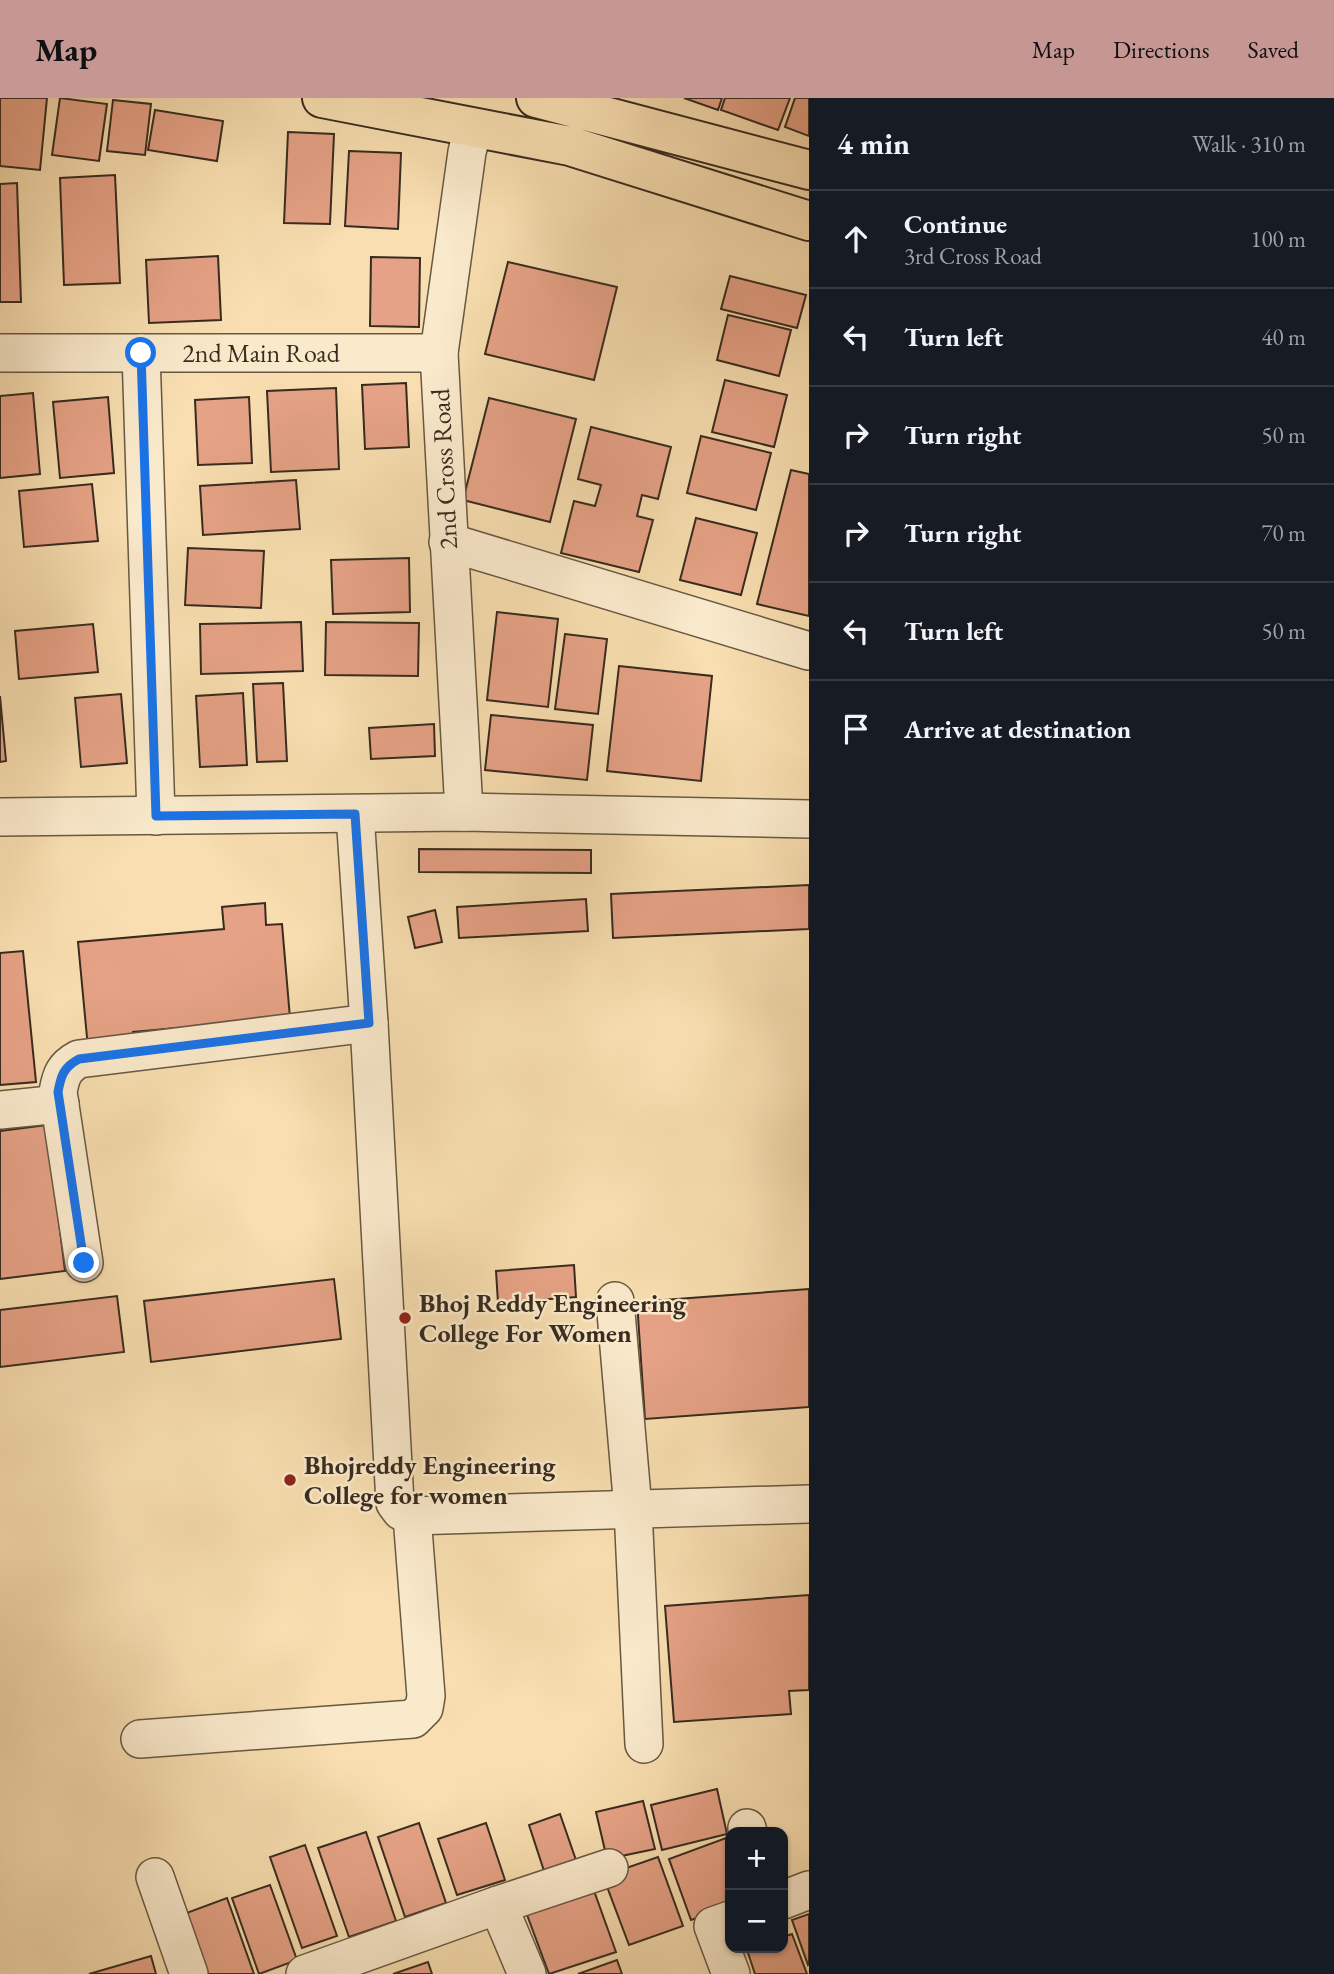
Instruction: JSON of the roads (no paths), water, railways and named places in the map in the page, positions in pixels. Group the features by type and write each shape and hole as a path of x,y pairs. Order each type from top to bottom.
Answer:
{"main road":[{"path":"322,98 570,146 809,222"},
{"path":"536,98 809,170"},
{"path":"570,146 582,110"}],"street":[{"name":"2nd Cross Road","path":"464,812 439,353 467,152 473,128"},
{"name":"2nd Main Road","path":"0,353 439,353"},
{"path":"141,353 156,816"},
{"path":"448,542 809,651"},
{"path":"0,817 464,812 809,819"},
{"path":"355,814 396,1503 401,1511 412,1516 809,1504"},
{"path":"84,1263 58,1092 62,1073 68,1065 79,1059 369,1023"},
{"path":"0,1110 60,1104"},
{"path":"615,1301 633,1509 644,1744"},
{"path":"140,1739 413,1719 420,1714 426,1696 412,1516"},
{"path":"305,1974 609,1868"},
{"path":"155,1877 188,1974"},
{"path":"788,1898 809,1890"},
{"path":"498,1905 527,1974"},
{"path":"725,1922 713,1926 731,1974"}],"place":[{"name":"Bhoj Reddy Engineering College For Women","path":"405,1318"},
{"name":"Bhojreddy Engineering College for women","path":"290,1480"}]}
